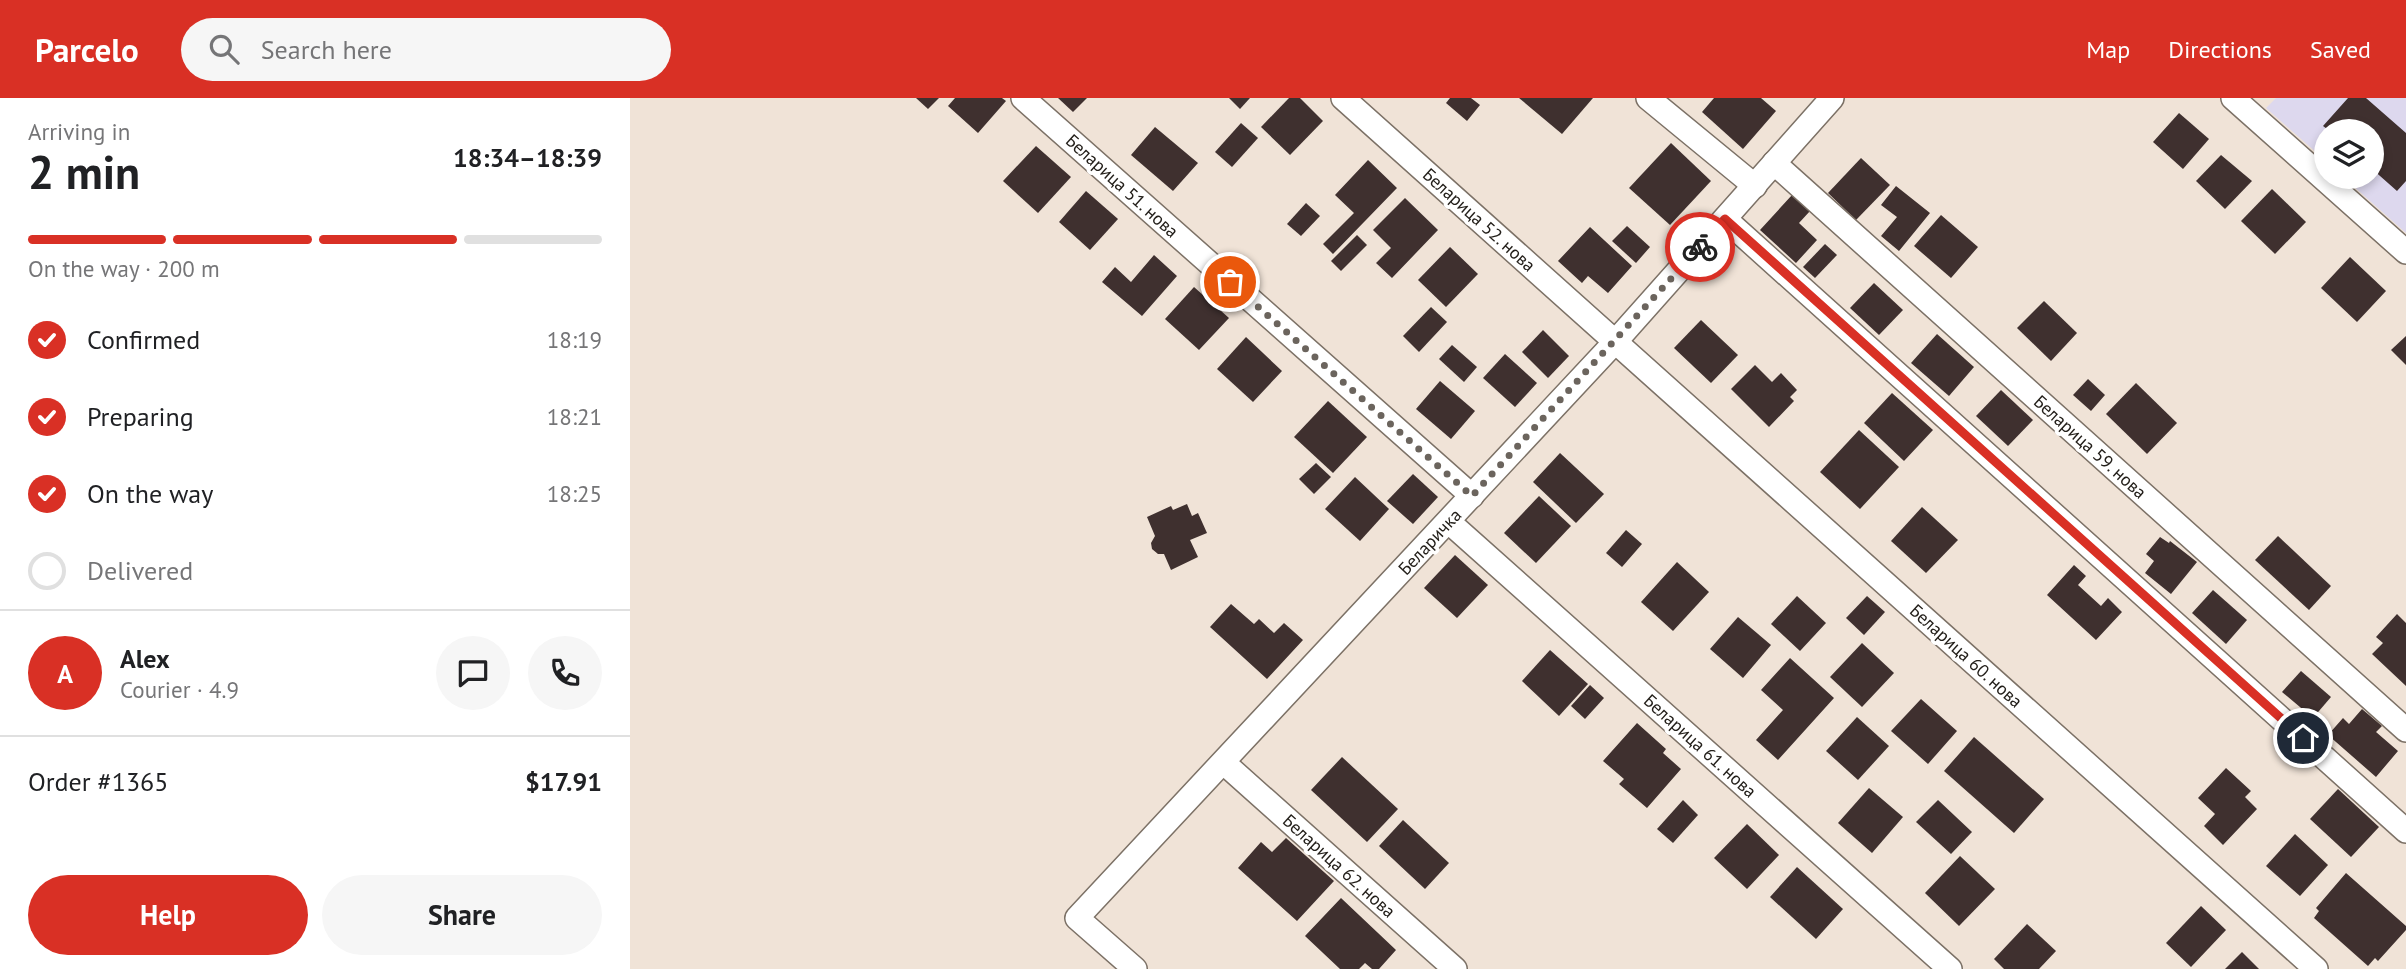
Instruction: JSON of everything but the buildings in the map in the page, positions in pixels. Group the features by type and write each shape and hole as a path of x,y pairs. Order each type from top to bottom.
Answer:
{"street":[{"name":"Беларица 51. нова","path":"1023,98 1472,496"},
{"name":"Беларица 52. нова","path":"1343,98 1615,342"},
{"path":"1648,98 1755,186"},
{"name":"Беларичка","path":"1135,969 1077,918 1615,342 1832,98"},
{"path":"2233,98 2406,252"},
{"name":"Беларица 59. нова","path":"1774,163 2406,730"},
{"path":"1725,219 2406,831"},
{"name":"Беларица 60. нова","path":"1615,342 2316,969"},
{"name":"Беларица 61. нова","path":"1449,522 1950,969"},
{"name":"Беларица 62. нова","path":"1224,763 1455,969"}],"shaded area":[{"path":"2276,98 2406,98 2406,233 2356,189 2384,189 2384,119 2314,119 2314,150 2266,108"}],"way so far":[{"path":"1230,282 1472,496 1700,247"}],"route":[{"path":"1700,247 1725,219 2303,738"}]}
